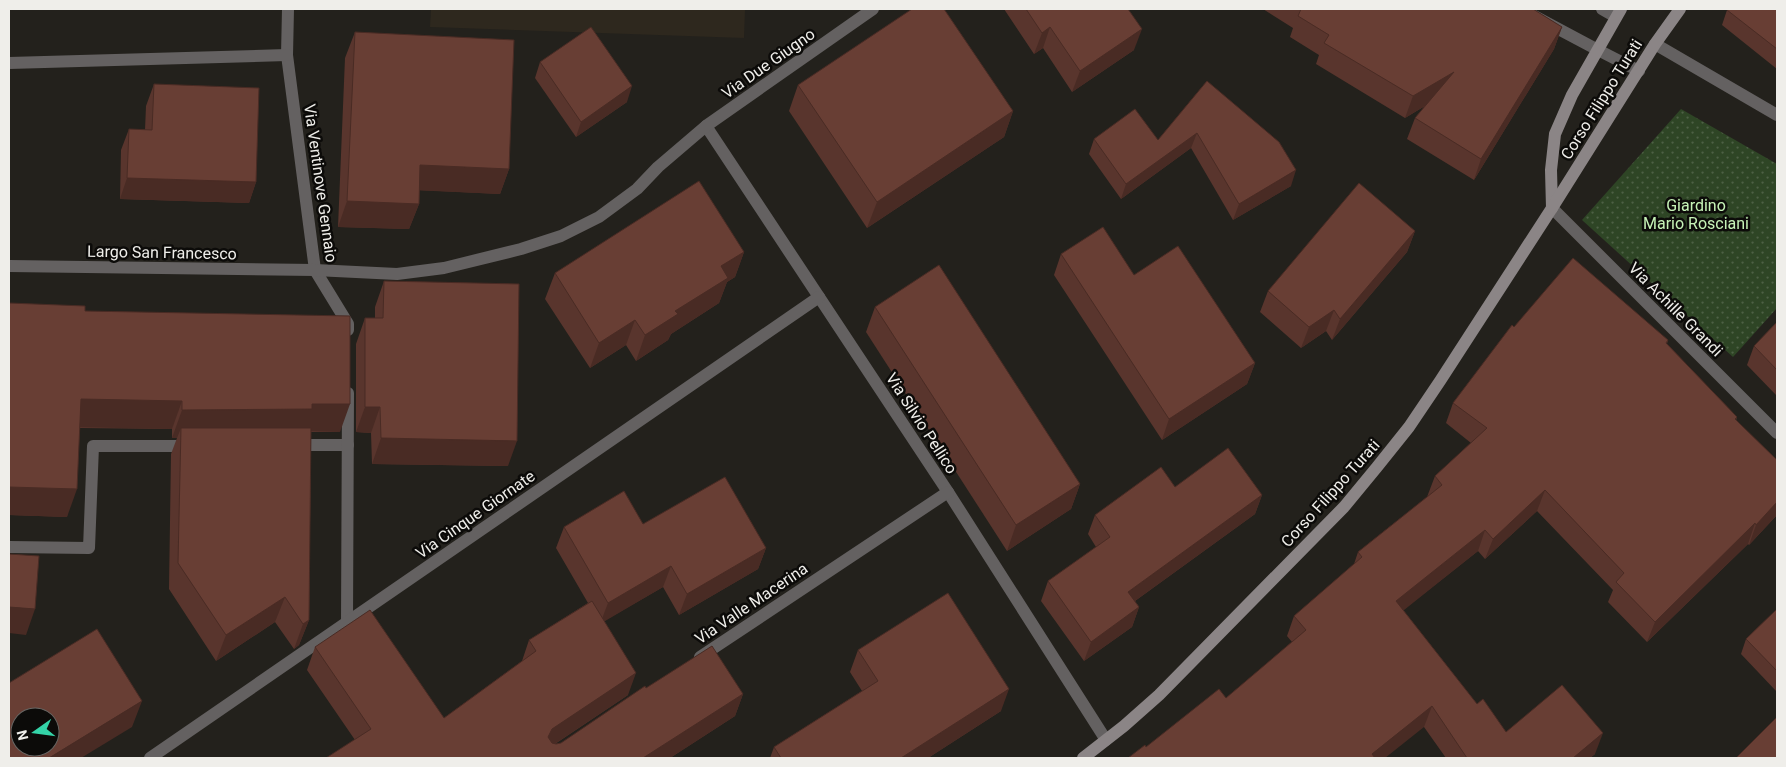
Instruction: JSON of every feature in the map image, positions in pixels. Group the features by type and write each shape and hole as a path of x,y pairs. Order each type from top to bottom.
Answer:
{"main road":[{"name":"Corso Filippo Turati","path":"1083,758 1159,695 1344,507 1377,468 1440,381 1655,44 1680,9"},
{"name":"Corso Filippo Turati","path":"1552,208 1551,170 1552,147 1555,134 1569,100 1618,13"}],"street":[{"name":"Via Ventinove Gennaio","path":"288,9 287,55 315,270 348,324 348,343"},
{"name":"Via Due Giugno","path":"315,270 397,274 444,268 544,242 586,224 637,189 658,167 706,126 873,9"},
{"path":"1521,9 1638,71"},
{"path":"1602,9 1618,13"},
{"path":"1655,44 1777,115"},
{"path":"9,62 287,55"},
{"name":"Via Silvio Pellico","path":"706,126 948,492 1106,740"},
{"name":"Via Achille Grandi","path":"1552,208 1777,433"},
{"name":"Largo San Francesco","path":"9,266 315,270"},
{"name":"Via Cinque Giornate","path":"150,758 819,297"},
{"path":"347,623 348,380"},
{"path":"279,445 348,445"},
{"path":"9,547 89,548 93,446 201,446"},
{"name":"Via Valle Macerina","path":"686,666 948,492"}],"shaded area":[{"path":"431,9 745,9 744,38 430,27"}],"green space":[{"name":"Giardino Mario Rosciani","path":"1681,109 1777,164 1777,308 1733,357 1582,220"}],"building":[{"path":"912,9 944,9 1013,111 877,202 798,85"},
{"path":"1026,9 1128,9 1142,29 1080,71 1050,27 1042,33"},
{"path":"1301,9 1533,9 1562,27 1481,159 1415,118 1454,72 1413,96 1324,43 1329,35 1298,16"},
{"path":"1777,9 1777,49 1727,10"},
{"path":"591,27 632,86 581,122 540,62"},
{"path":"355,32 514,40 509,169 420,165 419,204 347,201"},
{"path":"1207,81 1279,142 1296,170 1239,204 1197,133 1126,184 1094,139 1135,109 1158,140"},
{"path":"154,84 259,88 256,182 127,178 129,129 152,130"},
{"path":"699,181 744,252 721,266 728,278 675,311 678,314 645,335 635,320 599,343 555,273"},
{"path":"1359,183 1415,231 1340,319 1334,310 1309,327 1268,291"},
{"path":"1103,227 1134,275 1178,246 1255,363 1169,419 1061,254"},
{"path":"1573,258 1668,340 1666,343 1737,417 1735,419 1777,460 1777,502 1756,525 1755,523 1655,622 1616,582 1624,573 1545,490 1493,539 1485,530 1396,601 1477,704 1483,699 1506,732 1562,685 1603,733 1573,758 1467,758 1432,706 1372,754 1375,758 1128,758 1145,745 1146,747 1219,689 1226,698 1306,630 1294,616 1362,557 1358,552 1442,485 1435,476 1487,428 1453,403 1512,325 1514,327"},
{"path":"939,265 1080,484 1016,525 875,307"},
{"path":"384,281 519,284 517,441 381,438 380,407 365,407 365,318 383,318"},
{"path":"9,303 85,306 85,311 350,316 350,404 312,404 312,409 182,410 182,401 81,399 77,489 9,487"},
{"path":"1777,322 1777,370 1754,346"},
{"path":"181,428 311,428 309,620 303,624 285,597 226,635 178,563"},
{"path":"1228,448 1262,495 1128,592 1139,607 1091,642 1048,581 1110,537 1095,515 1161,467 1175,487"},
{"path":"725,477 766,548 687,594 671,566 608,603 564,527 624,491 643,524"},
{"path":"9,554 39,556 35,609 9,607"},
{"path":"948,593 1009,689 901,758 781,758 774,747 878,681 858,650"},
{"path":"592,601 636,673 552,729 548,737 552,743 561,743 645,686 646,688 712,646 743,694 643,758 326,758 371,729 315,647 370,610 444,718 536,651 529,640"},
{"path":"1777,609 1777,671 1746,639"},
{"path":"97,629 142,701 60,751 60,707 10,707 10,757 51,757 9,758 9,683"},
{"path":"1777,717 1777,758 1736,758"}]}
